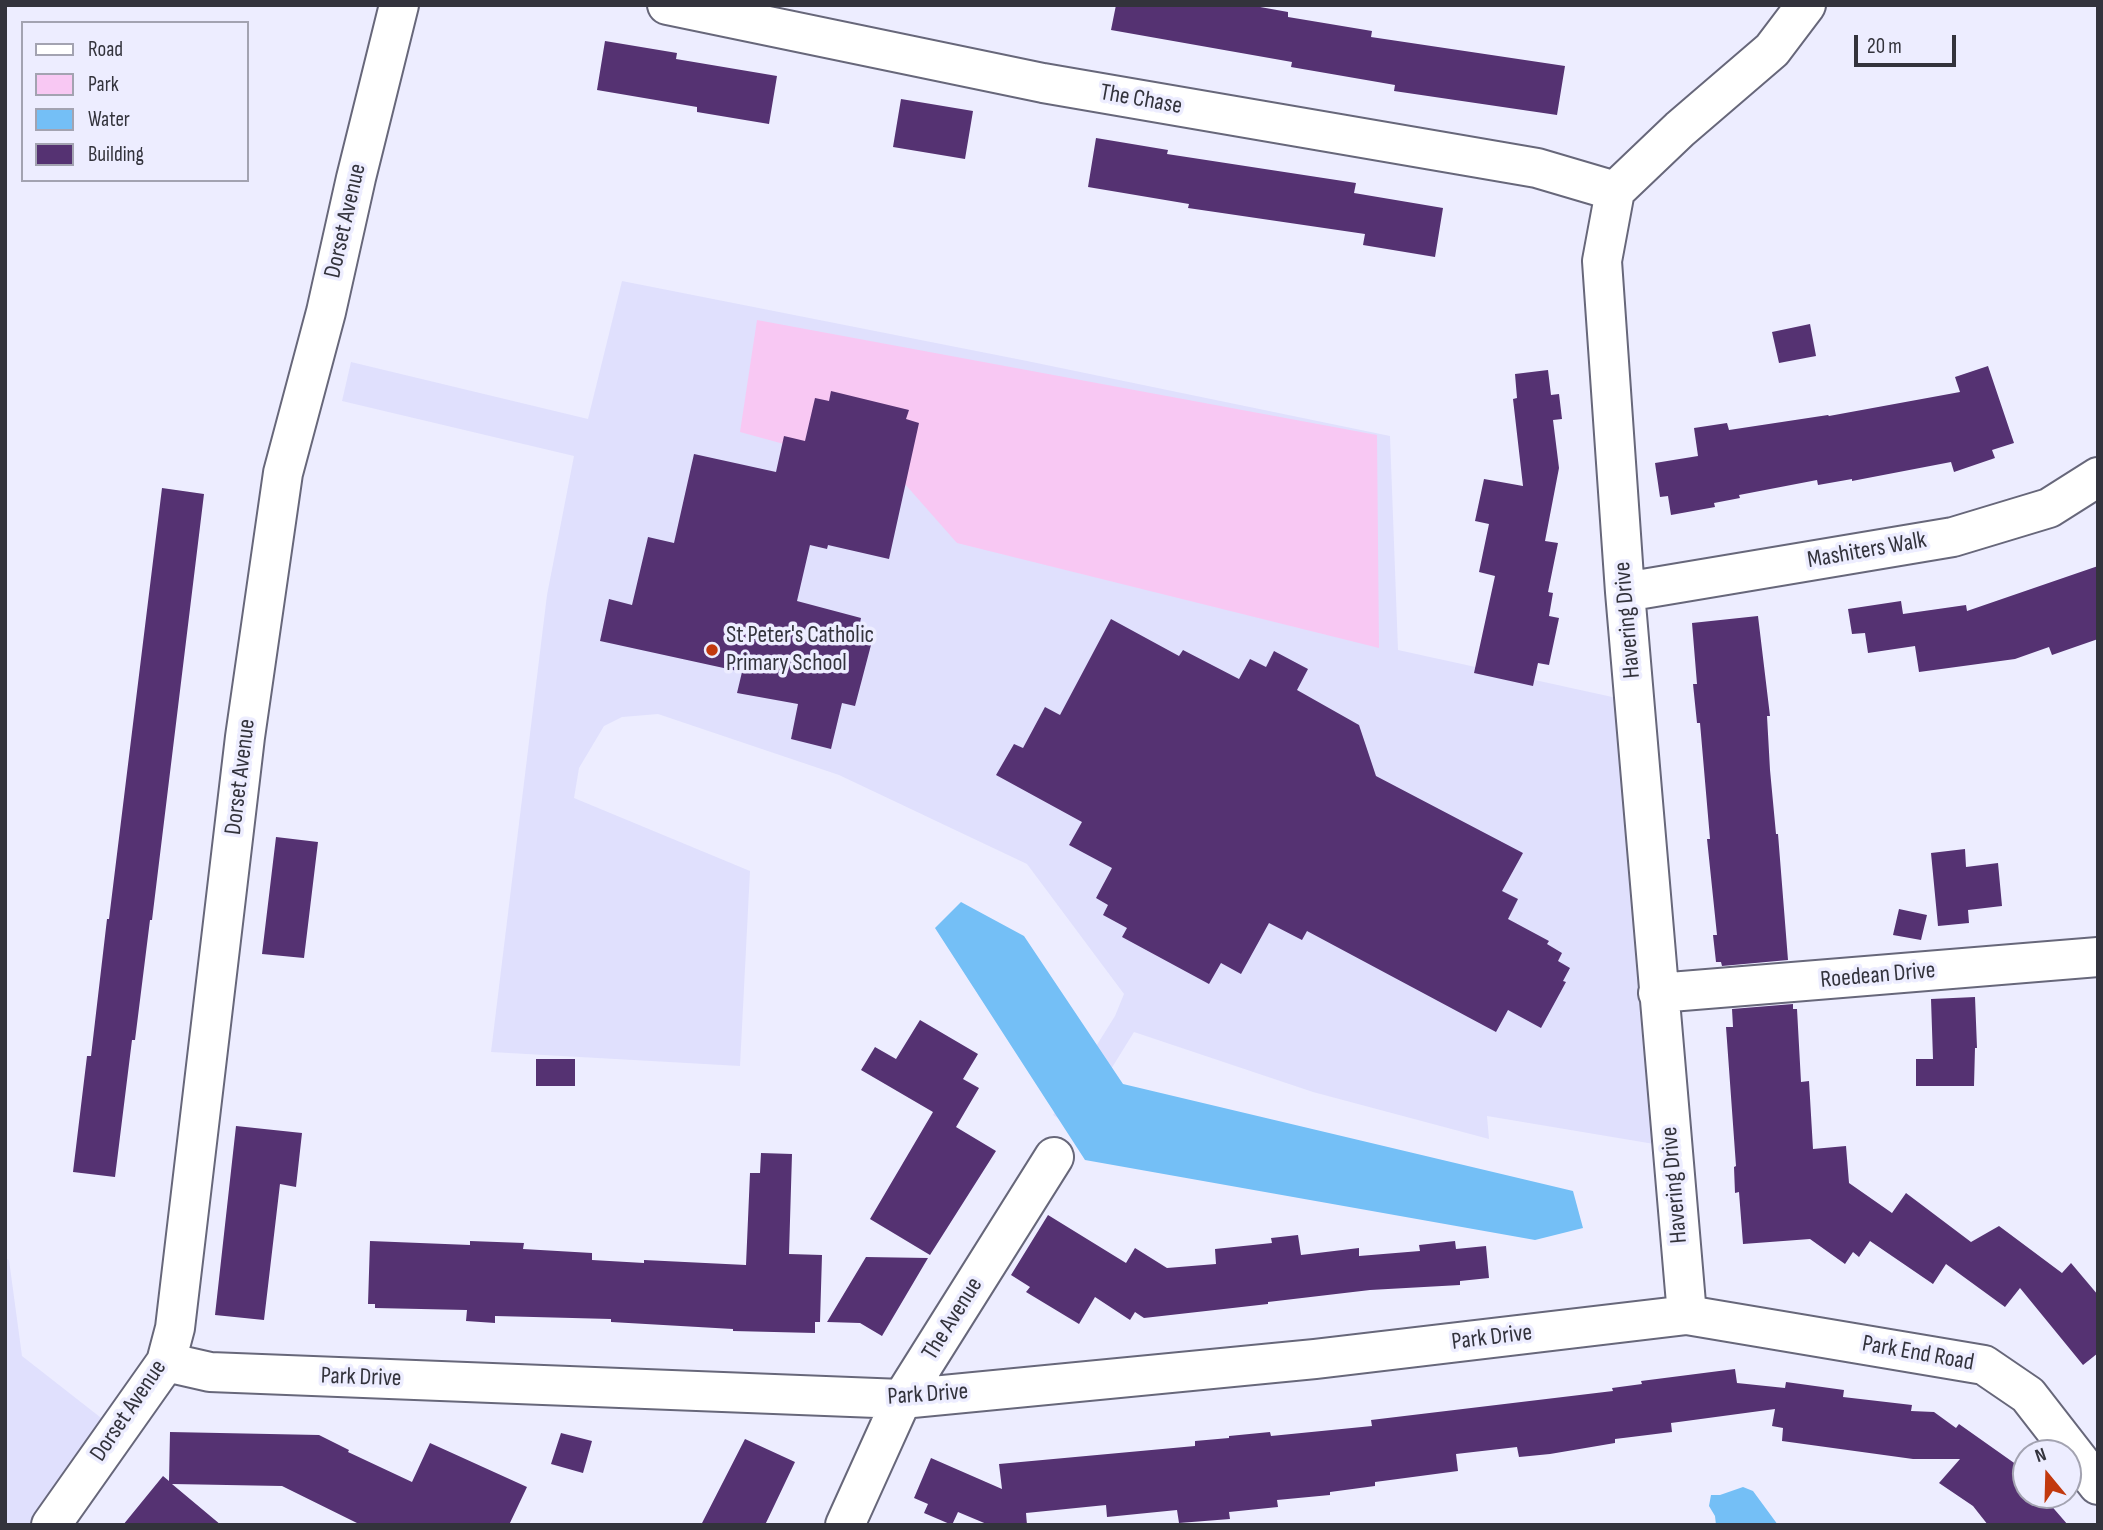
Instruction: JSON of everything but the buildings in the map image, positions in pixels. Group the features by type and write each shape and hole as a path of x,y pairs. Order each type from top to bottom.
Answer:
{"street":[{"name":"Dorset Avenue","path":"51,1525 166,1362 175,1328 245,737 283,473 326,312 354,186 400,5"},
{"name":"The Chase","path":"667,5 1043,83 1537,168 1615,191"},
{"path":"1615,191 1680,129 1772,50 1805,5"},
{"name":"Havering Drive","path":"1615,191 1602,261 1625,592 1687,1315"},
{"name":"Mashiters Walk","path":"1625,592 1953,537 2049,508 2098,477"},
{"name":"Roedean Drive","path":"1658,993 2098,957"},
{"name":"The Avenue","path":"845,1525 902,1399 1054,1157"},
{"name":"Park Drive","path":"166,1362 211,1372 902,1399 1315,1359 1687,1315"},
{"name":"Park End Road","path":"1687,1315 1984,1365 2028,1395 2098,1485"}],"shaded area":[{"path":"622,281 1390,436 1398,650 1635,702 1672,1147 1487,1116 1489,1139 1313,1092 1134,1032 1074,1129 1053,1115 1115,1016 1124,994 1027,864 839,775 658,714 622,717 604,726 579,768 574,798 750,871 740,1066 491,1052 547,595 574,456 342,401 351,362 588,419"},
{"path":"5,1258 9,1260 22,1356 114,1428 40,1525 5,1525"}],"green space":[{"path":"757,320 1377,435 1379,648 957,543 897,475 740,432"}],"water":[{"path":"961,902 1024,936 1123,1084 1573,1191 1583,1228 1535,1240 1085,1160 935,928"},
{"path":"1743,1487 1753,1491 1778,1525 1716,1525 1715,1516 1709,1506 1711,1495 1720,1495"}],"place":[{"name":"St Peter's Catholic Primary School","path":"712,650"}]}
